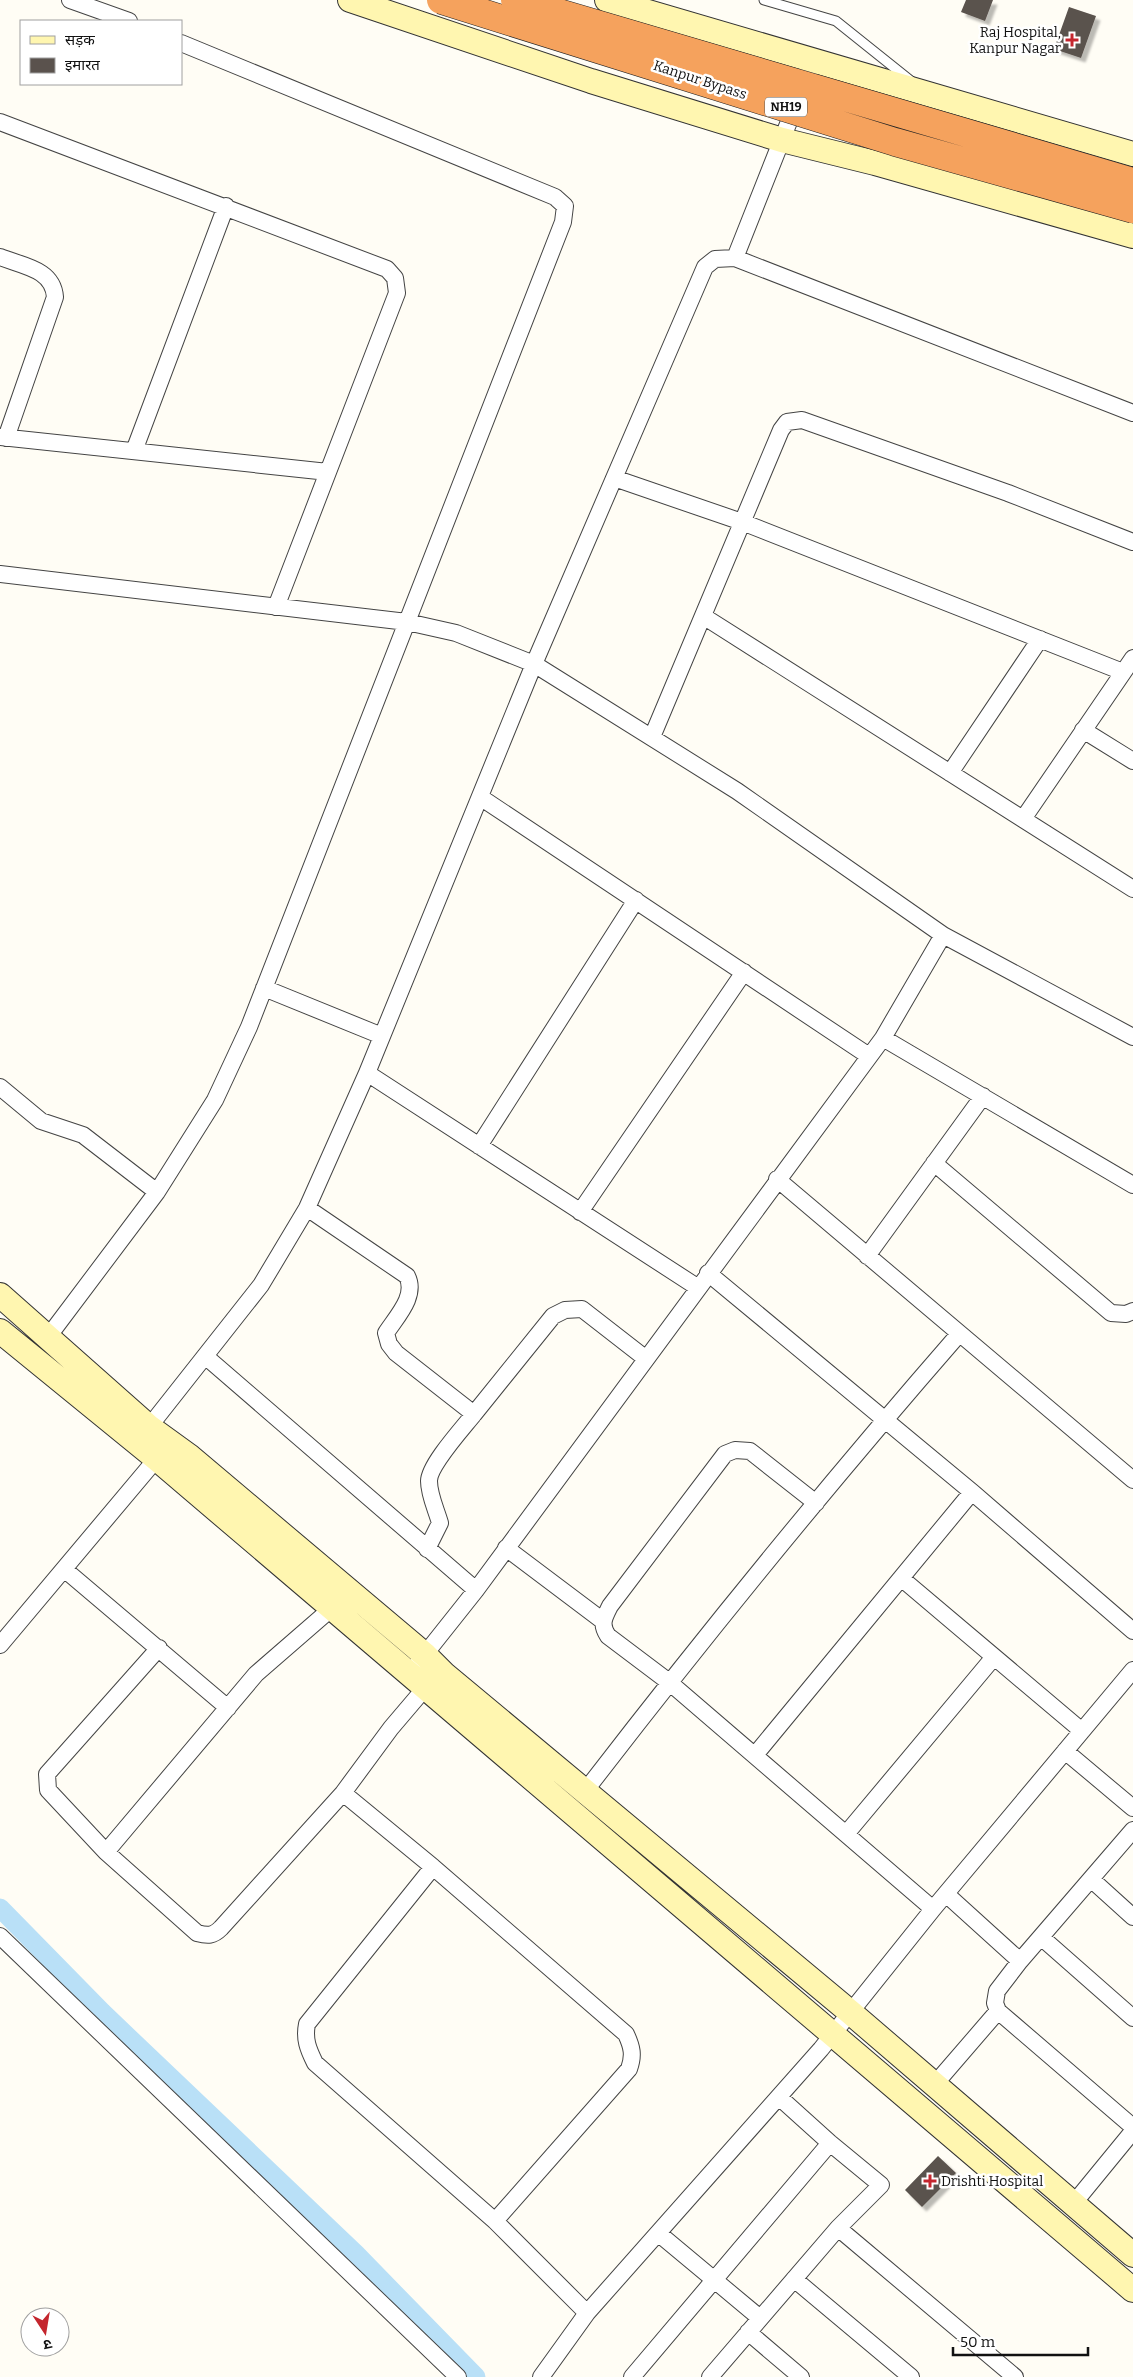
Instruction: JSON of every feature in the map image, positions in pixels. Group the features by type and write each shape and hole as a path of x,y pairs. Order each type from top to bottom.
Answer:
{"highway":[{"name":"Kanpur Bypass","path":"441,0 895,142 1133,209"},
{"name":"Kanpur Bypass","path":"515,0 1133,182"}],"street":[{"path":"70,0 126,20"},
{"path":"350,0 591,81 782,140 875,163 1133,236"},
{"path":"607,0 1133,154"},
{"path":"48,1337 157,1192 214,1100 249,1027 563,222 565,206 555,197 182,43"},
{"path":"735,258 813,61"},
{"path":"0,122 388,268 395,278 396,293 276,608"},
{"path":"134,451 226,206"},
{"path":"0,257 42,273 54,286 55,297 3,437 328,472"},
{"path":"149,1427 261,1284 308,1208 367,1073 534,664 705,267 715,259 735,258 1133,413"},
{"path":"652,738 781,430 787,422 802,420 1008,493 1133,542"},
{"path":"614,478 742,522 1123,672"},
{"path":"0,574 407,622 456,633 534,664 737,791 943,935 1133,1037"},
{"path":"703,616 1133,889"},
{"path":"950,773 1040,639"},
{"path":"1023,819 1133,658"},
{"path":"1084,730 1133,760"},
{"path":"480,797 869,1056"},
{"path":"479,1146 636,900"},
{"path":"159,1648 47,1774 48,1790 106,1852 197,1933 207,1936 221,1928 343,1793 391,1728 417,1681 425,1655 476,1590 708,1272 883,1038 943,935"},
{"path":"580,1212 744,972"},
{"path":"264,988 382,1036"},
{"path":"883,1038 1133,1185"},
{"path":"367,1073 697,1287"},
{"path":"0,1087 41,1121 83,1135 157,1192"},
{"path":"867,1256 983,1096"},
{"path":"934,1163 1111,1313 1126,1314 1133,1311"},
{"path":"777,1179 1133,1480"},
{"path":"308,1208 407,1276 410,1283 410,1295 386,1333 389,1344 396,1353 474,1414"},
{"path":"708,1272 972,1492 1133,1631"},
{"path":"0,1296 149,1427 163,1450 189,1456 425,1655 444,1674 586,1790 850,2012 1133,2255"},
{"path":"428,1549 440,1523 435,1509 429,1478 434,1467 553,1316 565,1310 582,1309 645,1358"},
{"path":"0,1331 163,1450 332,1608 1133,2290"},
{"path":"586,1790 669,1682 884,1420 959,1334"},
{"path":"205,1356 476,1590"},
{"path":"0,1645 163,1450"},
{"path":"816,1503 750,1451 735,1450 725,1454 610,1606 602,1621 603,1629 608,1636 669,1682 933,1909"},
{"path":"755,1755 972,1492"},
{"path":"506,1548 602,1621"},
{"path":"64,1569 228,1708"},
{"path":"901,1578 1082,1731"},
{"path":"106,1852 256,1674 332,1608"},
{"path":"846,1834 994,1657"},
{"path":"541,2377 587,2313 833,2034 933,1909 1133,1670"},
{"path":"1065,1751 1133,1808"},
{"path":"343,1793 433,1867 626,2034 632,2047 633,2057 629,2069 495,2221"},
{"path":"1074,2203 1131,2136 998,2011 995,2003 997,1991 1020,1960 1133,1830"},
{"path":"433,1867 307,2024 305,2037 315,2063 495,2221 587,2313"},
{"path":"1091,1879 1133,1917"},
{"path":"946,1894 1020,1960"},
{"path":"0,1936 458,2377"},
{"path":"1041,1937 1133,2018"},
{"path":"935,2084 998,2011"},
{"path":"710,2377 838,2228 881,2185 830,2143 779,2097"},
{"path":"632,2377 830,2143"},
{"path":"838,2228 1015,2377"},
{"path":"658,2233 760,2318"},
{"path":"794,2279 911,2377"},
{"path":"748,2332 801,2377"}],"lane":[{"path":"764,0 836,22 929,95"}],"building":[{"path":"966,0 993,0 985,21 961,12"},
{"path":"1069,7 1096,16 1081,58 1054,49"},
{"path":"938,2156 956,2173 922,2207 905,2190"}],"waterway":[{"path":"0,1908 102,2012 356,2254 476,2377"}],"place":[{"name":"Raj Hospital, Kanpur Nagar","path":"1072,40"},
{"name":"Drishti Hospital","path":"930,2181"}]}
